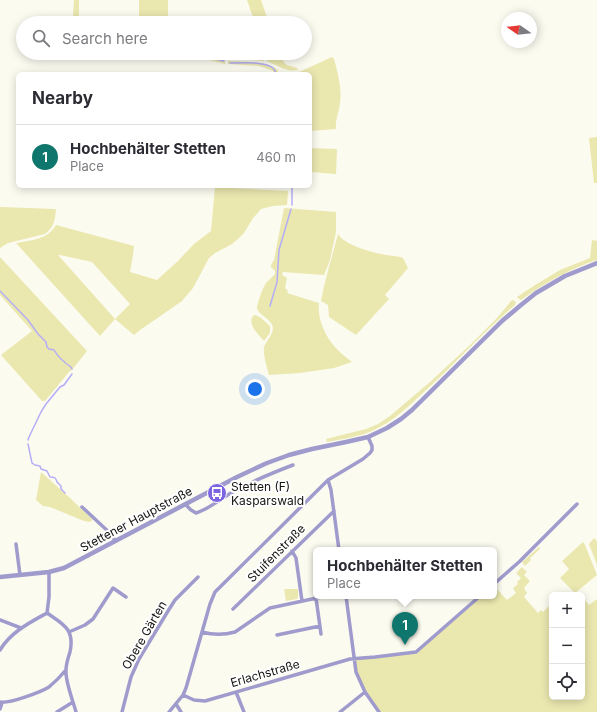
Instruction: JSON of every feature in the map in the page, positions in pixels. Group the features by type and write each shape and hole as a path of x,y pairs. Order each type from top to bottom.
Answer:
{"street":[{"name":"Stettener Hauptstraße","path":"0,577 49,572 73,564 185,504 275,459 306,450 368,437 387,428 412,410 502,321 536,293 571,274 597,264"},
{"path":"169,712 182,695 188,681 212,597 218,588 328,480 363,459 370,453 372,446 368,437"},
{"path":"185,504 196,513 204,510 252,482 293,465"},
{"path":"328,480 331,490 339,547"},
{"path":"497,581 519,562 577,504"},
{"path":"82,507 112,536 115,541"},
{"name":"Stuifenstraße","path":"233,609 334,511"},
{"path":"16,544 20,575"},
{"path":"292,551 296,558 302,600"},
{"path":"0,650 21,628 46,613 50,587 49,572"},
{"name":"Obere Gärten","path":"122,712 131,677 139,659 168,611 176,600 198,577"},
{"path":"69,632 85,626 94,619 113,588 126,597"},
{"path":"202,632 219,634 235,632 270,608 313,598"},
{"path":"316,599 321,634"},
{"path":"346,599 356,672 365,692 379,712"},
{"name":"Erlachstraße","path":"182,695 191,700 202,701 350,659 416,652 477,599"},
{"path":"46,613 63,624 69,632 71,643 65,671 76,712"},
{"path":"0,620 21,628"},
{"path":"277,635 320,626"},
{"path":"0,709 1,702 15,700 43,690 54,683 65,671"},
{"path":"236,692 244,712"},
{"path":"340,712 365,692"},
{"path":"57,712 73,702"},
{"path":"176,704 181,712"}],"shaded area":[{"path":"74,0 79,0 79,16 73,16"},
{"path":"139,0 168,0 168,16 139,16"},
{"path":"247,0 261,0 267,16 253,16"},
{"path":"332,57 334,59 340,92 336,129 312,131 312,72 299,72"},
{"path":"209,60 221,60 225,61 225,64"},
{"path":"283,60 286,64 297,68 298,70 279,67 267,61"},
{"path":"228,61 261,63 273,67 278,70 278,72 273,72 259,66 228,64"},
{"path":"597,137 597,183 594,183 589,138"},
{"path":"312,148 337,149 336,174 312,172"},
{"path":"215,188 288,191 287,205 261,209 239,238 209,258 193,288 182,301 134,335 115,319 100,336 16,243 33,240 44,236 48,234 56,225 134,246 130,272 157,280 194,244 211,231","holes":["58,255 92,262 130,304 115,319"]},
{"path":"0,207 56,209 54,223 45,234 8,243 0,248"},
{"path":"284,208 336,212 336,232 330,260 324,275 283,272 282,275 287,278 285,288 288,291 287,293 319,303 319,315 322,326 328,338 341,353 352,362 334,368 300,373 269,375 264,347 272,333 273,328 270,322 257,309 257,307 266,283 275,274 275,271 271,265 274,260"},
{"path":"338,234 341,238 357,247 384,255 403,258 408,268 385,295 389,299 356,335 329,317 328,305 321,301"},
{"path":"592,240 597,241 597,260 558,277 521,300 517,297 560,270 590,258"},
{"path":"0,257 87,351 45,401 42,401 1,355 32,331 0,295"},
{"path":"513,300 516,302 515,305 395,418 363,434 351,438 327,442 326,439 366,429 378,424 390,416 470,345"},
{"path":"255,315 260,317 270,326 270,333 264,341 251,323 253,316"},
{"path":"41,472 93,520 90,522 84,521 50,507 43,506 36,500"},
{"path":"594,538 597,541 597,565 589,544"},
{"path":"583,542 597,575 576,592 574,592 560,578 569,569 562,561"},
{"path":"539,547 540,549 530,558 531,560 525,566 522,562"},
{"path":"522,567 527,572 524,575 530,581 524,588 527,593 524,597 538,613 541,610 543,612 549,606 549,700 585,700 585,600 589,605 597,599 597,712 379,712 361,685 354,659 416,652 477,599 497,599 497,589 507,600 516,593 513,588 518,584 517,582 521,578 516,573"},
{"path":"284,589 298,589 297,599 286,601"}],"waterway":[{"path":"220,60 224,61"},
{"path":"230,63 264,64 273,68 276,72"},
{"path":"292,188 292,205"},
{"path":"270,306 277,282 279,250 291,209"},
{"path":"0,291 28,320 46,342 47,347 54,350 72,369"},
{"path":"28,440 46,404 72,374"},
{"path":"28,444 32,463 47,471 50,477 55,478 65,493"}],"place":[{"name":"Stetten (F) Kasparswald","path":"217,493"},
{"name":"Hochbehälter Stetten","path":"405,645"}]}
